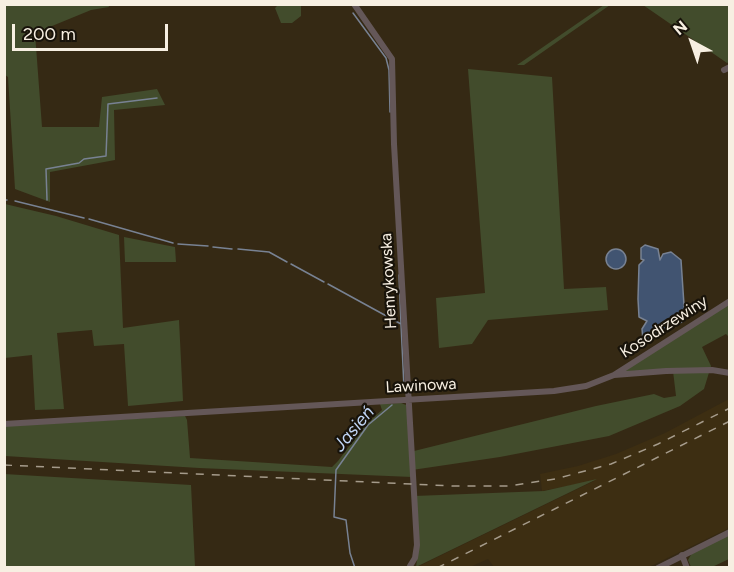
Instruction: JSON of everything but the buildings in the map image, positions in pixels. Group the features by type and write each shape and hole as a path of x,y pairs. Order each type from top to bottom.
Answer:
{"street":[{"name":"Henrykowska","path":"354,4 392,59 394,144 417,545 416,558 410,566"},
{"name":"Kosodrzewiny","path":"614,375 729,301"},
{"name":"Lawinowa","path":"4,424 554,391 586,386 614,375 704,369 729,373"},
{"path":"658,567 729,532"},
{"path":"682,555 687,567"}],"shaded area":[{"path":"729,399 730,525 727,529 649,567 494,567 488,559 470,567 415,568 594,481 542,491 540,474 578,466 616,454 665,433"}],"green space":[{"path":"108,4 109,7 91,10 35,33 42,127 99,127 102,97 157,89 165,105 114,110 115,160 50,172 50,202 15,189 8,77 5,75 5,5"},
{"path":"278,5 301,5 301,16 292,23 281,23 275,8"},
{"path":"604,5 610,5 524,65 517,65"},
{"path":"643,5 729,5 729,62 727,63"},
{"path":"468,69 552,77 564,289 606,287 608,310 488,320 472,344 439,348 436,298 485,293"},
{"path":"5,204 56,216 119,235 123,328 179,320 183,401 128,406 124,344 94,346 92,330 57,333 64,409 35,410 32,355 5,358"},
{"path":"124,237 175,247 176,262 125,262"},
{"path":"729,301 729,337 726,334 702,347 711,366 704,389 680,406 609,436 500,457 412,470 412,477 199,468 5,456 4,426 185,416 190,458 332,467 365,425 382,410 380,404 401,403 406,405 414,451 596,406 654,394 664,398 676,396 673,371 614,375"},
{"path":"4,474 191,485 195,567 5,567"},
{"path":"597,479 416,567 418,553 414,496 544,491"},
{"path":"729,535 729,559 710,568 691,567 688,560 692,553"}],"water":[{"path":"645,245 658,249 660,260 663,254 671,252 681,260 685,320 646,342 643,340 642,329 647,321 639,317 638,299 639,265 644,260 641,259 641,248"},
{"path":"616,249 623,252 626,259 623,266 616,269 609,266 606,259 609,252"}],"waterway":[{"path":"353,13 386,58 389,70 390,112"},
{"path":"47,200 46,169 106,156 108,104 157,98"},
{"name":"Jasień","path":"15,201 84,218"},
{"name":"Jasień","path":"89,219 173,243"},
{"name":"Jasień","path":"178,244 208,246"},
{"name":"Jasień","path":"213,247 232,249"},
{"name":"Jasień","path":"238,249 269,252 287,262"},
{"name":"Jasień","path":"291,264 324,282"},
{"path":"399,275 401,324"},
{"name":"Jasień","path":"328,284 401,324 404,388"},
{"name":"Jasień","path":"355,568 350,553 346,520 334,517 336,470 368,425 392,405"}],"railway":[{"path":"4,465 452,486 508,486 555,479 611,464 658,444 730,408"},
{"path":"437,568 730,421"}]}
